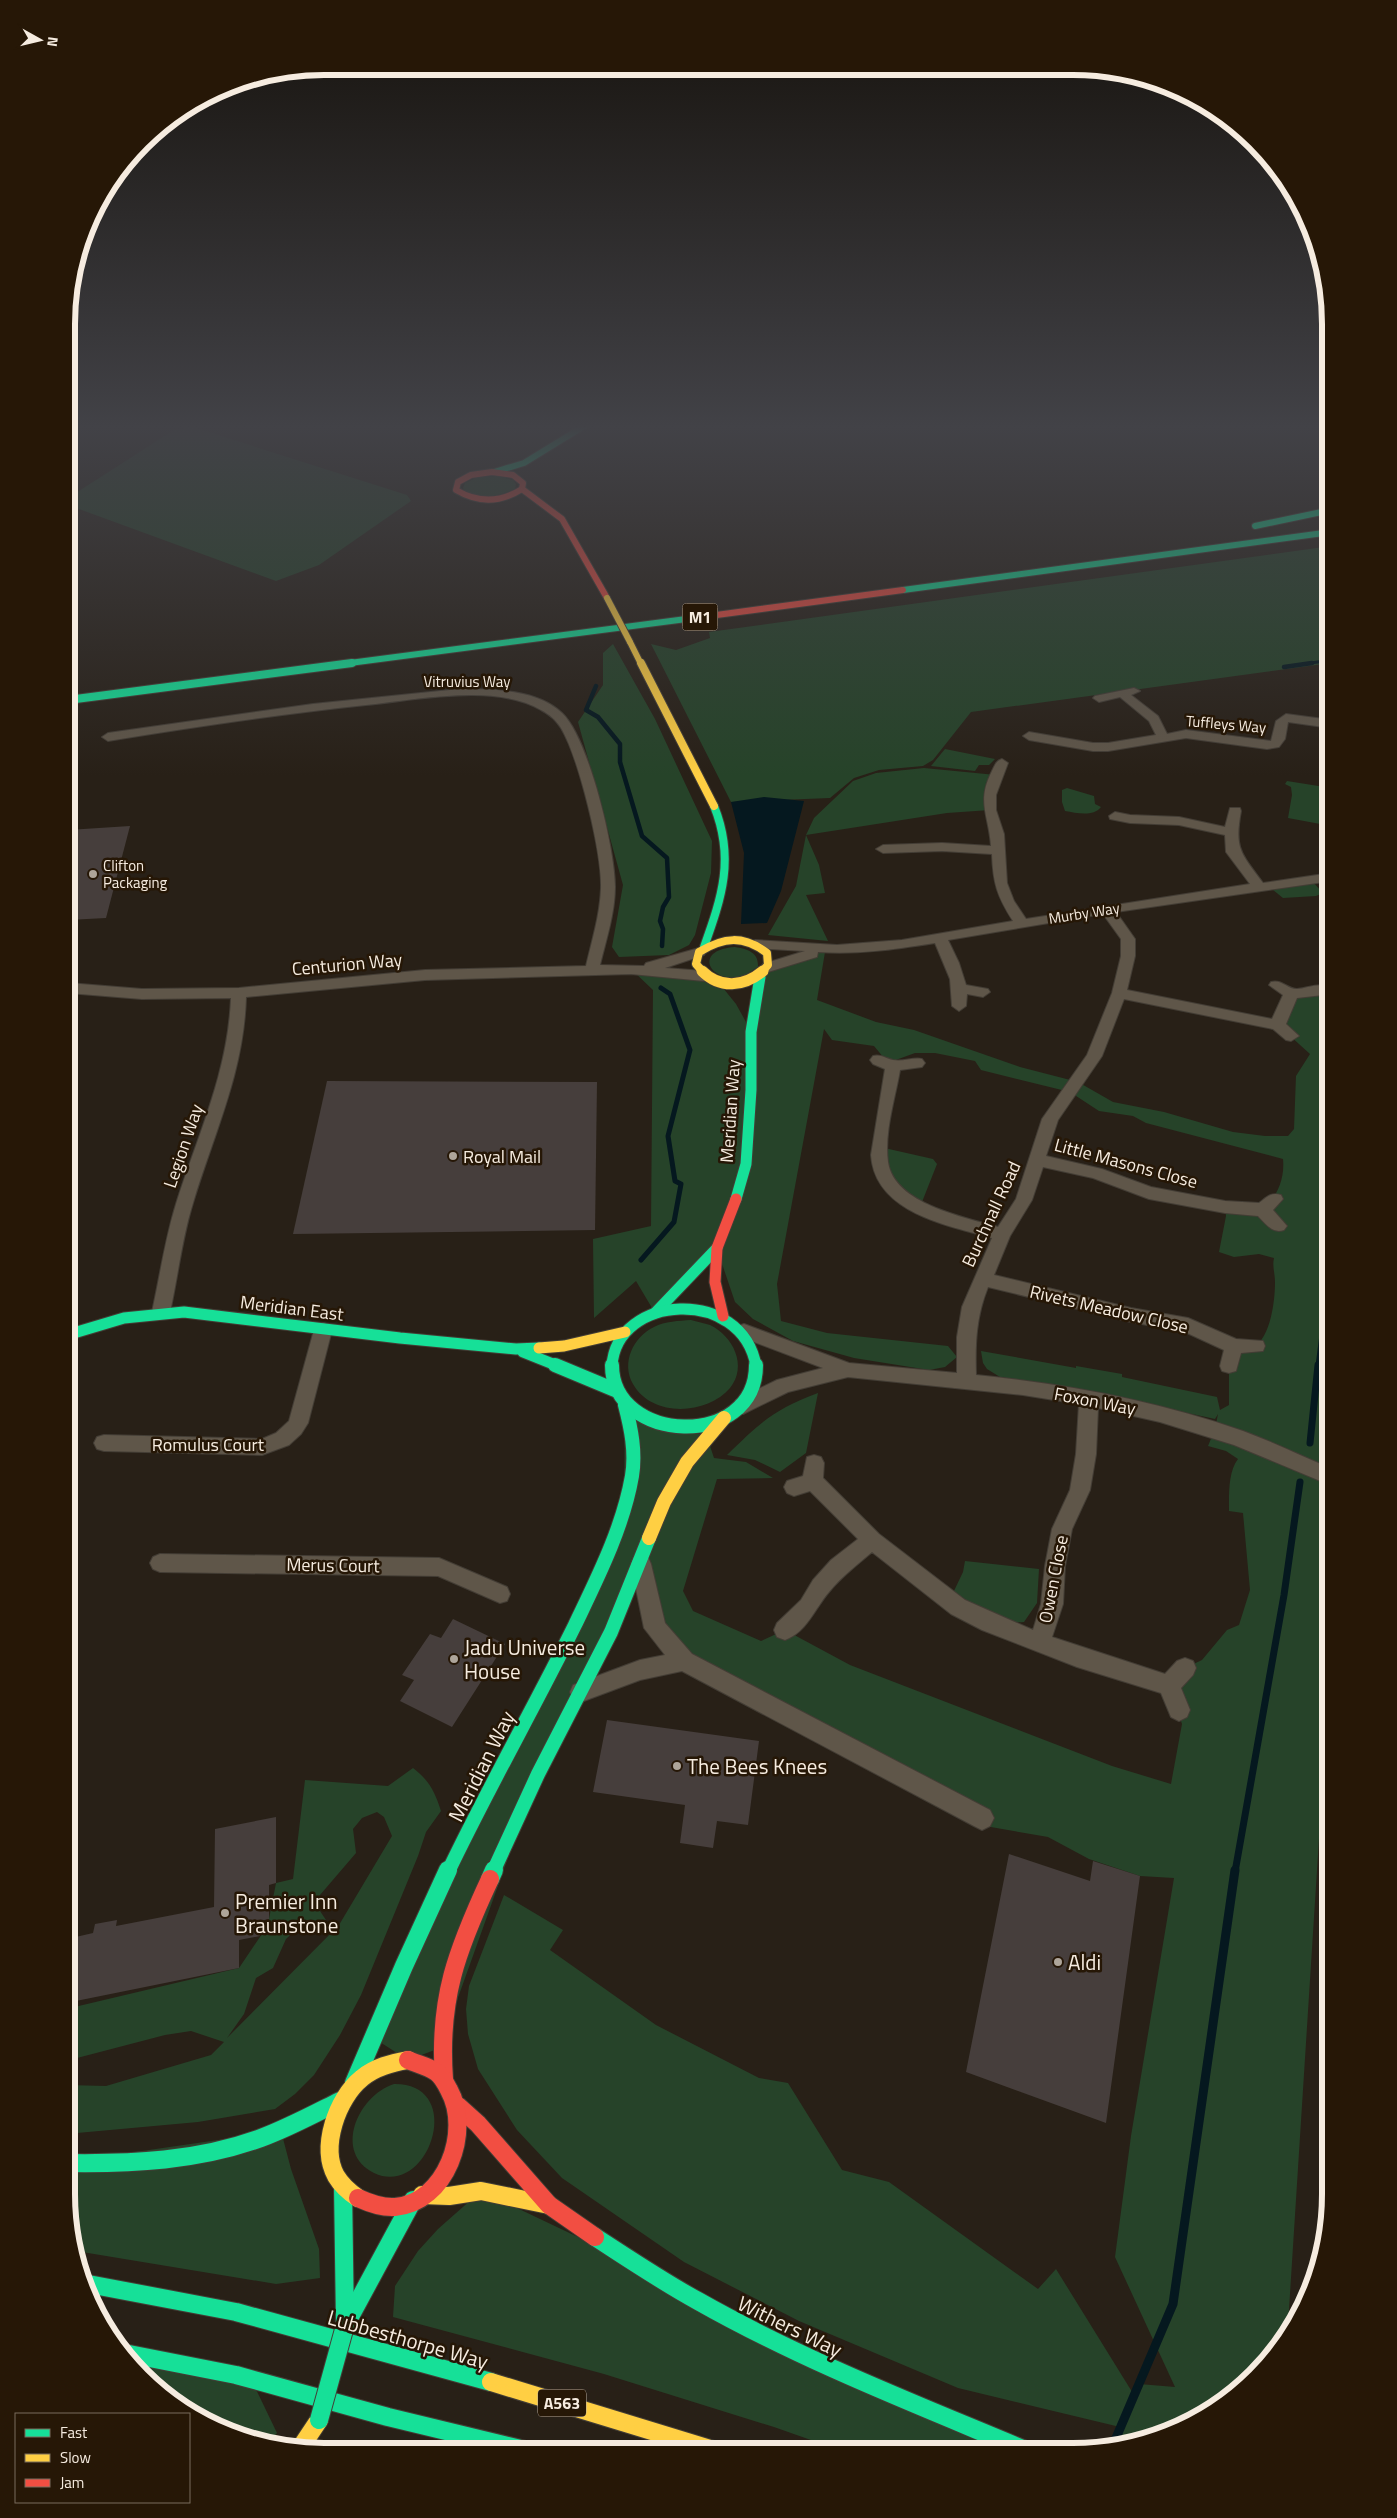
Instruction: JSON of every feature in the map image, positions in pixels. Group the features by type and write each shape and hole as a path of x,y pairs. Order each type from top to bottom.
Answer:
{"main road":[{"path":"575,541 630,642 723,824 728,852 718,908 696,964 704,976 719,983 734,985 749,983 764,972 769,958 764,950 749,942 728,924 718,908"},
{"name":"M1","path":"75,699 298,671 1266,541"},
{"path":"604,613 624,611"},
{"path":"701,950 722,940 749,942"},
{"name":"Meridian Way","path":"723,1316 714,1282 717,1248 734,1206 746,1164 751,1090 751,1032 764,972"},
{"path":"719,983 731,997"},
{"name":"Meridian Way","path":"740,1011 751,1032"},
{"name":"Meridian Way","path":"654,1313 717,1248"},
{"path":"444,2079 422,2063 394,2060 366,2072 354,2083 340,2102 332,2122 330,2148 334,2169 344,2186 358,2199 375,2206 394,2207 418,2198 436,2184 447,2169 457,2147 460,2124 458,2106 444,2079 440,2048 441,2023 448,1980 464,1934 538,1774 611,1632 664,1502 682,1470 751,1394 758,1378 759,1361 754,1345 744,1331 723,1316 710,1311 682,1308 654,1313 638,1321 625,1332 615,1345 610,1360 610,1375 615,1390 625,1405 649,1421 663,1425 694,1427 731,1414"},
{"name":"Meridian East","path":"75,1332 103,1321 161,1312 206,1313 323,1330 516,1349 564,1346 625,1332"},
{"name":"Meridian East","path":"516,1349 615,1390"},
{"name":"Meridian Way","path":"354,2083 372,2037 443,1881 517,1733 579,1620 602,1567 622,1512 634,1454 632,1429 625,1405"},
{"path":"75,2163 151,2161 237,2146 281,2131 340,2102"},
{"name":"Withers Way","path":"458,2106 483,2130 549,2205 600,2241 680,2290 775,2343 1009,2443"},
{"path":"344,2186 345,2326"},
{"name":"Withers Way","path":"418,2198 481,2191 549,2205"},
{"path":"305,2442 319,2420 345,2326 418,2198"},
{"name":"Lubbesthorpe Way","path":"92,2285 236,2312 503,2386 691,2443"},
{"path":"135,2355 236,2375 388,2417 496,2443"},
{"path":"319,2420 320,2437"}],"street":[{"path":"1099,698 1137,690"},
{"path":"1123,694 1154,719 1163,738"},
{"name":"Vitruvius Way","path":"108,737 291,708 430,696 505,695 539,703 560,717 568,727 588,790 604,860 608,885 592,970"},
{"name":"Tuffleys Way","path":"1038,734 1093,748 1198,735 1267,745 1275,744 1279,739 1282,721 1286,718 1322,723"},
{"path":"979,771 999,769 990,795 990,810 997,834 1000,883 1008,901 1022,923"},
{"path":"1234,811 1231,832 1233,852 1259,887"},
{"path":"1100,818 1114,812 1130,819 1179,821 1231,832"},
{"path":"879,849 942,847 999,850"},
{"name":"Murby Way","path":"749,942 837,949 867,948 940,938 1107,908 1322,878"},
{"name":"Burchnall Road","path":"967,1381 967,1323 982,1279 1002,1235 1024,1200 1050,1119 1094,1056 1119,992 1128,956 1128,939 1107,908"},
{"path":"940,938 951,958 961,989 959,1006"},
{"name":"Murby Way","path":"764,972 795,957 837,949"},
{"name":"Centurion Way","path":"631,969 666,963 701,950"},
{"name":"Centurion Way","path":"75,989 142,994 239,992 425,975 631,969 704,976"},
{"path":"1276,985 1292,994 1322,990"},
{"path":"961,989 983,992"},
{"name":"Legion Way","path":"161,1312 184,1205 226,1084 238,1020 239,992"},
{"path":"1119,992 1254,1022 1278,1025 1291,1036"},
{"path":"1278,1025 1285,1004 1292,994"},
{"path":"917,1063 886,1063 879,1164 886,1183 902,1199 936,1214 1002,1235"},
{"name":"Little Masons Close","path":"1038,1160 1096,1172 1149,1193 1225,1207 1269,1204 1278,1226"},
{"name":"Rivets Meadow Close","path":"982,1279 1131,1315 1188,1325 1234,1346 1256,1346"},
{"name":"Romulus Court","path":"104,1443 262,1447 283,1440 292,1433 298,1423 323,1330"},
{"name":"Foxon Way","path":"744,1331 848,1370 967,1381 1090,1398 1160,1414 1215,1429 1285,1456 1322,1473"},
{"path":"1229,1366 1234,1346"},
{"name":"Foxon Way","path":"731,1414 784,1384 848,1370"},
{"name":"Owen Close","path":"1038,1643 1052,1604 1060,1537 1080,1490 1086,1454 1090,1398"},
{"name":"Owen Close","path":"807,1477 872,1540 958,1607 1038,1643 1076,1657 1169,1685"},
{"path":"786,1630 808,1607 820,1587 838,1567 872,1540"},
{"name":"Merus Court","path":"160,1563 439,1567 500,1594"},
{"path":"640,1564 655,1628 684,1661 982,1818"},
{"path":"581,1692 640,1670 684,1661"},
{"path":"1179,1710 1169,1685 1185,1668"}],"green space":[{"path":"165,541 354,541 319,565 276,581"},
{"path":"1322,547 1322,664 971,712 933,760 923,766 879,770 854,778 830,798 731,802 651,644 676,650 710,638 709,632"},
{"path":"613,644 655,719 712,841 711,873 695,935 689,945 669,955 619,957 612,947 623,885 578,722 603,685 603,653"},
{"path":"945,749 995,759 989,765 979,765 975,771 931,766"},
{"path":"924,768 996,775 990,810 947,813 806,835 814,818 853,781 876,773"},
{"path":"1287,781 1322,787 1322,824 1288,818 1292,795 1291,787 1285,784"},
{"path":"1067,788 1094,796 1095,804 1101,807 1089,813 1065,811 1062,802 1062,790"},
{"path":"806,835 819,865 825,893 806,895 828,941 768,935 796,886"},
{"path":"1311,880 1322,893 1316,896 1283,898 1268,886"},
{"path":"735,947 751,952 757,958 758,967 740,977 729,978 714,971 710,965 710,959 713,954 722,949"},
{"path":"825,952 817,1000 876,1022 914,1030 1020,1067 1078,1082 1113,1102 1164,1112 1233,1132 1265,1136 1288,1136 1294,1129 1296,1076 1310,1054 1278,1025 1292,994 1322,994 1322,1792 1288,2319 1249,2370 1211,2401 1168,2424 1137,2435 1115,2439 1120,2427 958,2388 799,2321 684,2262 562,2178 517,2130 478,2069 468,2034 466,2009 469,1986 504,1895 563,1930 550,1950 656,2025 759,2078 788,2083 842,2170 889,2182 1038,2289 1056,2269 1134,2395 1139,2384 1175,2387 1115,2257 1131,2136 1174,1878 1140,1876 1089,1859 1048,1837 985,1826 680,1662 641,1565 538,1774 440,2048 408,2060 372,2037 624,1506 625,1405 707,1437 714,1458 746,1462 773,1478 717,1479 683,1591 693,1611 761,1641 785,1630 850,1665 1112,1766 1171,1784 1182,1724 1169,1685 1185,1668 1202,1660 1227,1630 1239,1625 1250,1590 1243,1513 1229,1511 1232,1470 1238,1459 1226,1451 1208,1446 1215,1429 1218,1414 1215,1419 1073,1388 1000,1377 987,1369 983,1363 981,1351 1122,1374 1122,1377 1217,1397 1220,1410 1229,1405 1229,1366 1234,1346 1256,1346 1261,1340 1269,1325 1275,1282 1274,1258 1259,1254 1234,1257 1219,1252 1226,1216 1225,1207 1263,1210 1279,1187 1283,1174 1283,1159 1146,1123 1133,1116 1099,1111 1070,1092 981,1070 975,1061 935,1053 915,1053 893,1061 884,1058 874,1046 832,1040 824,1029 777,1284 781,1321 827,1333 948,1346 957,1357 945,1367 929,1370 854,1358 793,1341 753,1319 735,1302 717,1249 655,1313 636,1281 594,1318 593,1239 651,1226 653,990 631,969 719,983 736,1004 751,1031 760,977 795,957"},
{"path":"880,1147 933,1159 937,1164 920,1207 901,1199"},
{"path":"691,1320 710,1325 725,1336 731,1344 738,1361 735,1379 730,1388 708,1404 680,1409 653,1403 642,1395 633,1384 628,1368 631,1351 640,1337 654,1327 667,1322"},
{"path":"818,1393 806,1453 780,1472 755,1460 727,1455 768,1418 790,1405"},
{"path":"965,1561 1039,1569 1037,1603 1024,1622 1015,1622 996,1617 953,1593 963,1572"},
{"path":"413,1768 431,1787 441,1811 426,1832 361,1995 340,2035 314,2075 295,2094 275,2109 198,2122 75,2133 75,2085 106,2086 211,2055 224,2042 191,2031 165,2035 75,2058 75,2007 239,1968 264,1931 269,1919 276,1883 293,1879 305,1780 388,1786","holes":["377,1812 384,1817 392,1836 339,1925 227,2038 244,2014 256,1978 273,1968 286,1939 305,1921 326,1920 314,1902 356,1853 353,1829 362,1818"]},
{"path":"394,2084 416,2089 429,2101 434,2119 432,2138 424,2156 411,2170 394,2177 374,2173 362,2164 355,2152 353,2139 355,2126 361,2112 381,2090"},
{"path":"281,2131 291,2169 319,2249 320,2278 276,2284 82,2252 77,2226 75,2161"},
{"path":"481,2191 1011,2443 819,2443 604,2374 393,2317 395,2286 418,2251 438,2229"},
{"path":"136,2356 251,2379 277,2433 274,2438 260,2435 229,2424 200,2410 160,2381"}],"water":[{"path":"764,797 804,801 781,891 767,923 741,924 744,853 731,802"}],"building":[{"name":"Clifton Packaging","path":"130,826 106,918 75,920 75,830"},
{"name":"Royal Mail","path":"327,1081 597,1082 595,1230 293,1234"},
{"name":"Jadu Universe House","path":"453,1619 505,1644 452,1727 400,1701 414,1680 402,1675 430,1634 441,1638"},
{"name":"The Bees Knees","path":"607,1720 759,1741 748,1825 717,1821 713,1848 680,1843 685,1805 593,1792"},
{"name":"Premier Inn Braunstone","path":"276,1817 276,1883 269,1885 269,1919 260,1921 260,1936 239,1940 239,1968 75,2001 75,1937 93,1933 95,1924 117,1920 116,1926 214,1907 215,1829"},
{"name":"Aldi","path":"1009,1854 1090,1881 1093,1861 1140,1876 1106,2123 966,2072"}],"waterway":[{"path":"1304,664 1322,661"},
{"path":"1284,667 1312,663"},
{"path":"596,686 586,710 598,717 620,744 620,762 642,836 667,858 669,897 663,907 660,921 663,929 662,946"},
{"path":"641,1260 674,1222 681,1184 675,1181 668,1136 690,1050 670,994 661,988"},
{"path":"1318,1366 1322,1334"},
{"path":"1310,1443 1318,1365"},
{"path":"1235,1872 1284,1595 1300,1482"},
{"path":"1116,2439 1173,2304 1235,1870"}],"traffic: fast":[{"path":"903,590 1268,541"},
{"path":"75,699 694,618"},
{"path":"704,947 721,894 726,859 721,824 714,806"},
{"path":"736,1199 746,1164 751,1090 751,1032 760,977"},
{"path":"655,1313 717,1248"},
{"path":"682,1308 716,1314 729,1321 740,1330 754,1353 756,1366 755,1380 750,1393 738,1410 721,1420 692,1426 678,1426 652,1420 629,1406 621,1396 615,1383 612,1363 614,1353 624,1335 649,1316 682,1308"},
{"path":"75,1332 96,1325 139,1315 184,1312 400,1338 516,1349 539,1348"},
{"path":"523,1352 615,1390"},
{"path":"354,2083 440,1888 477,1812 567,1641 605,1558 624,1507 632,1476 633,1449 625,1405"},
{"path":"490,1879 538,1774 611,1632 649,1538"},
{"path":"75,2163 136,2162 182,2158 228,2149 273,2133 340,2101"},
{"path":"343,2186 345,2324"},
{"path":"345,2326 413,2200"},
{"path":"595,2237 646,2271 752,2330 862,2381 1009,2443"},
{"path":"92,2285 236,2312 491,2382"},
{"path":"319,2420 345,2326"},
{"path":"135,2355 236,2375 388,2417 496,2443"}],"traffic: slow":[{"path":"607,598 630,642"},
{"path":"630,642 714,806"},
{"path":"729,939 755,944 767,953 768,965 757,976 744,983 729,984 711,979 696,964 699,952 715,942 729,939"},
{"path":"539,1348 564,1346 625,1332"},
{"path":"649,1538 664,1502 687,1462 724,1418"},
{"path":"358,2198 344,2188 335,2175 331,2160 330,2143 333,2126 347,2095 361,2078 380,2067 408,2060"},
{"path":"422,2195 449,2196 481,2191 549,2205"},
{"path":"491,2382 691,2443"},
{"path":"304,2442 319,2420"}],"traffic: jam":[{"path":"574,541 607,598"},
{"path":"694,618 903,590"},
{"path":"723,1316 715,1282 717,1248 736,1199"},
{"path":"444,2079 442,2024 445,1999 458,1952 490,1879"},
{"path":"358,2198 385,2207 402,2206 419,2199 433,2187 453,2155 458,2136 455,2100 437,2073 408,2060"},
{"path":"458,2106 478,2124 549,2205 595,2237"}],"place":[{"name":"Clifton Packaging","path":"93,874"},
{"name":"Royal Mail","path":"453,1156"},
{"name":"Jadu Universe House","path":"454,1659"},
{"name":"The Bees Knees","path":"677,1766"},
{"name":"Premier Inn Braunstone","path":"225,1913"},
{"name":"Aldi","path":"1058,1962"}]}
